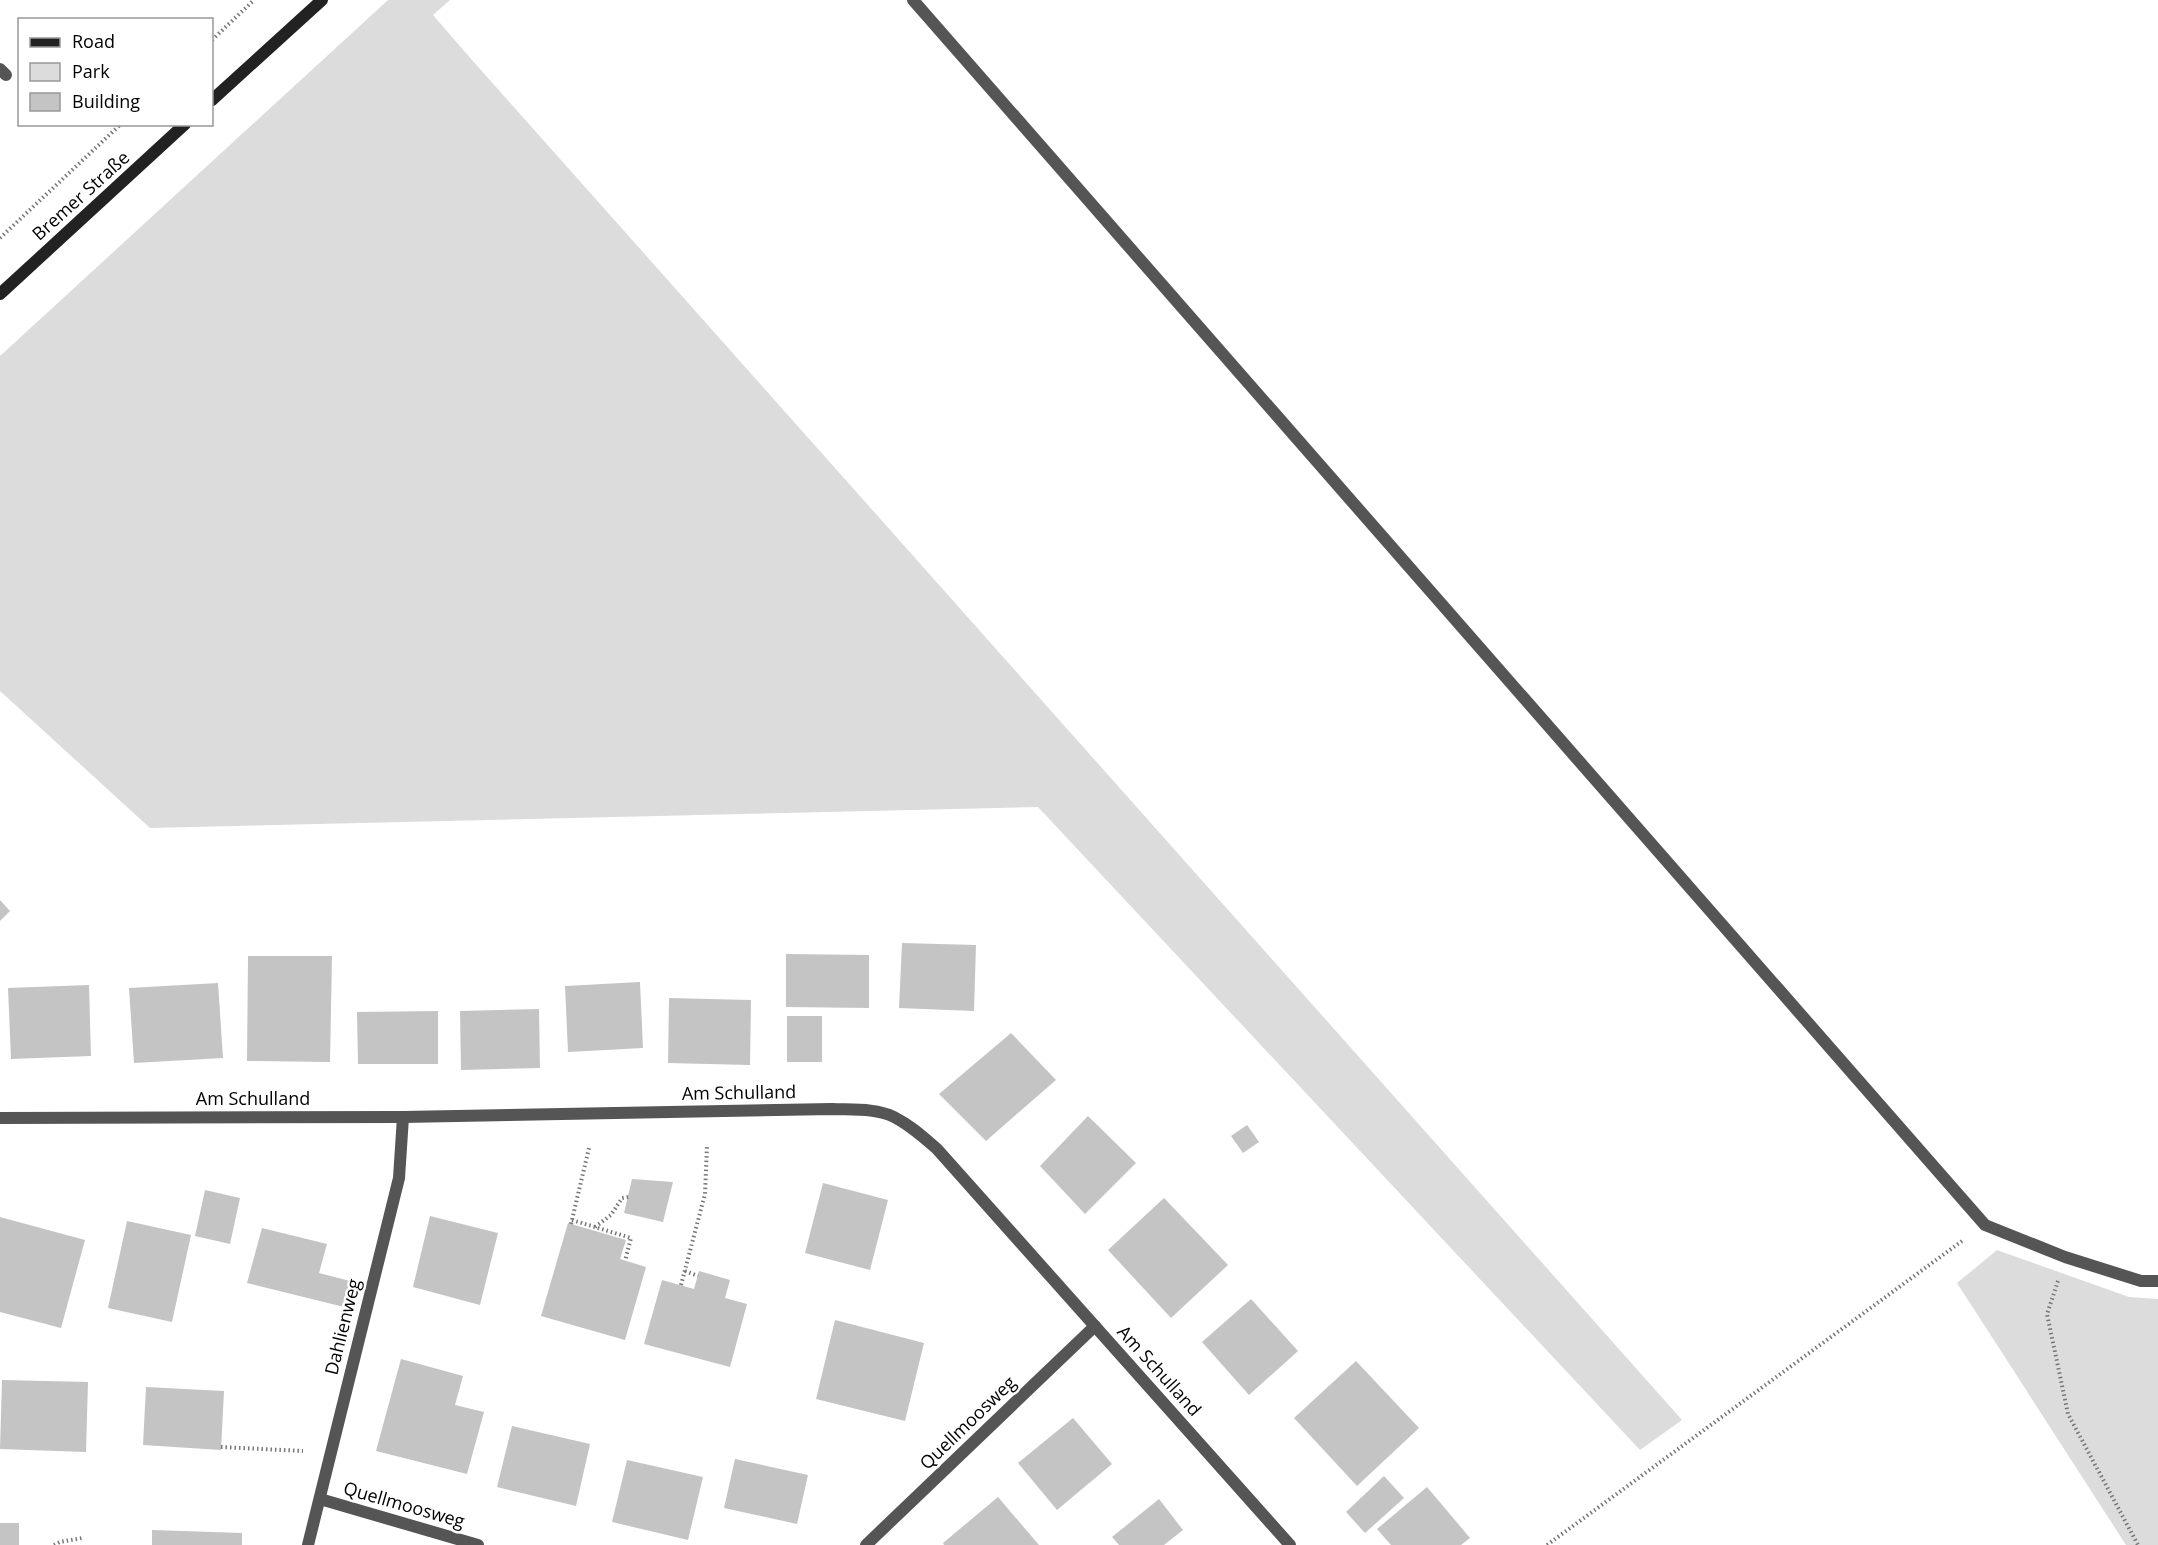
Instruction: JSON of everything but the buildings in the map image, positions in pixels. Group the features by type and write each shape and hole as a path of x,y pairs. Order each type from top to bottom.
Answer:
{"main road":[{"path":"213,99 322,0"},
{"name":"Bremer Straße","path":"0,294 183,126"}],"street":[{"path":"913,0 1984,1225 2065,1257 2141,1281 2158,1281"},
{"name":"Am Schulland","path":"0,1118 404,1117 832,1109 865,1111 892,1116 915,1130 937,1149 1290,1545"},
{"name":"Dahlienweg","path":"308,1545 399,1179 404,1117"},
{"name":"Quellmoosweg","path":"866,1545 1095,1326"},
{"name":"Quellmoosweg","path":"320,1499 478,1545"}],"path":[{"path":"213,39 254,0"},
{"path":"0,238 119,126"},
{"path":"681,1285 705,1194 707,1147"},
{"path":"589,1148 571,1222 631,1238 625,1261"},
{"path":"595,1227 610,1215 622,1198 628,1197"},
{"path":"1547,1545 1984,1225"},
{"path":"2065,1257 2047,1314 2068,1414 2138,1545"},
{"path":"684,1270 698,1276"},
{"path":"221,1447 331,1453"},
{"path":"54,1545 82,1538"}],"green space":[{"path":"388,0 450,0 433,15 472,60 1682,1420 1640,1450 1038,807 150,828 0,691 0,356"},
{"path":"1997,1250 2129,1297 2158,1299 2158,1545 2126,1545 1957,1283"}]}
